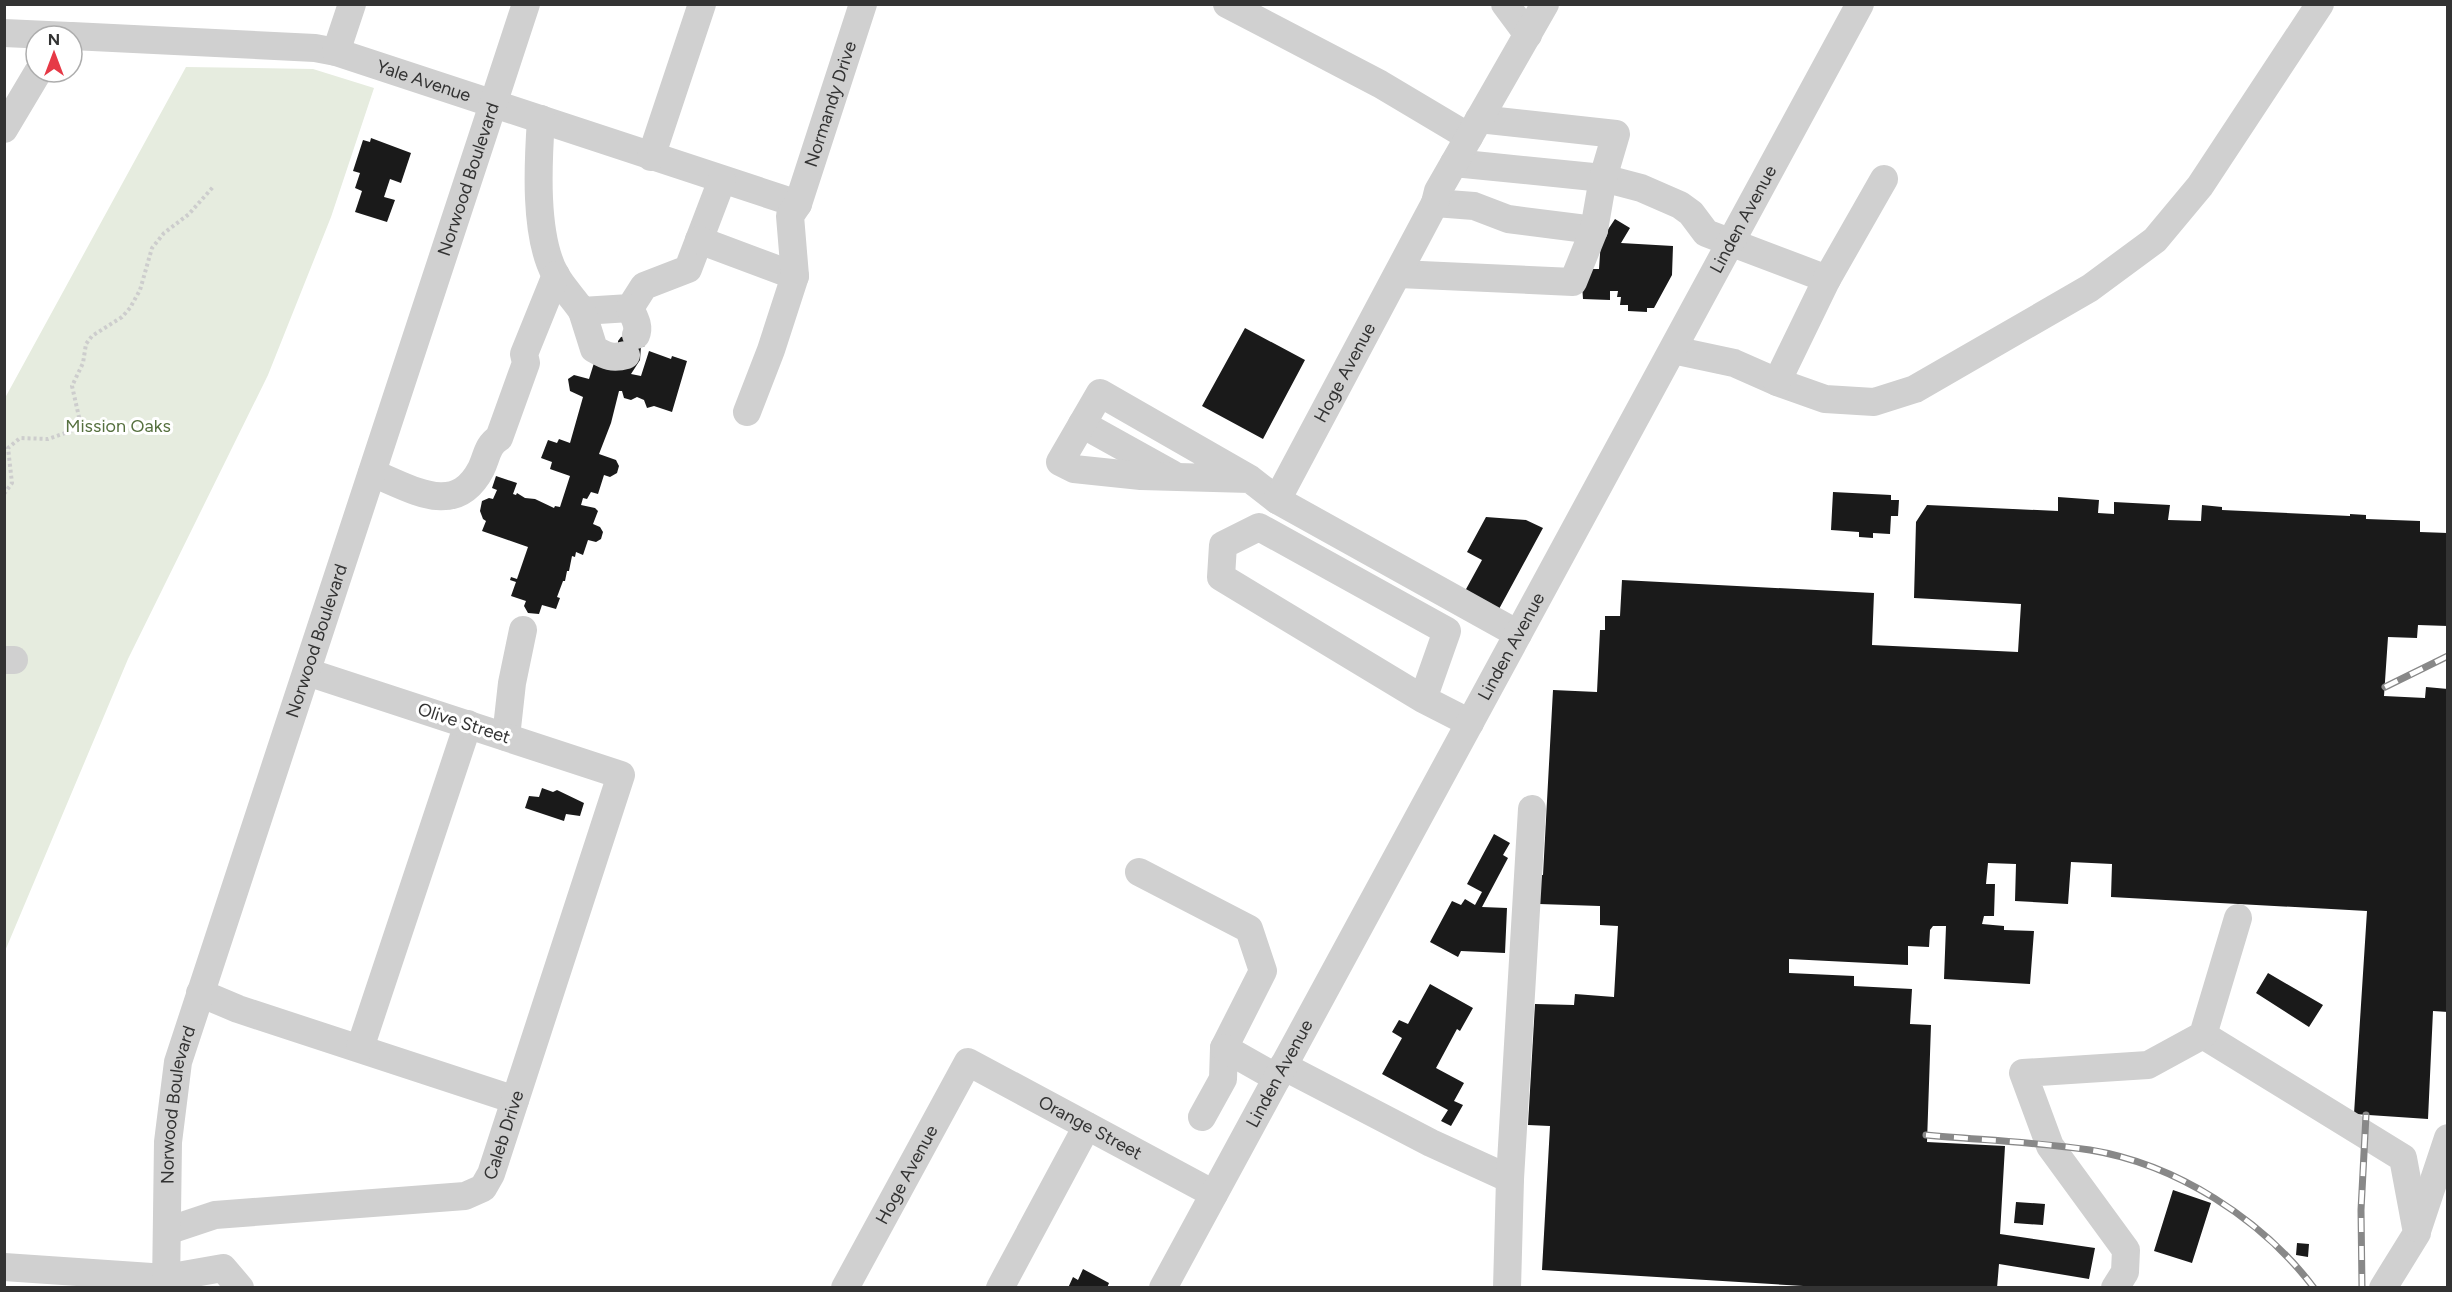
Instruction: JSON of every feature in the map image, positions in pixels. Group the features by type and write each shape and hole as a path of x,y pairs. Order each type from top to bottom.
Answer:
{"street":[{"path":"336,52 352,4"},
{"name":"Norwood Boulevard","path":"166,1283 168,1142 178,1062 526,4"},
{"path":"651,157 702,4"},
{"name":"Normandy Drive","path":"795,276 790,216 798,204 863,4"},
{"path":"1227,4 1380,84 1474,128 1616,134 1603,178 1594,230 1573,282 1399,274"},
{"path":"1505,4 1528,35"},
{"name":"Hoge Avenue","path":"1277,500 1399,274 1435,203 1438,191 1545,4"},
{"name":"Linden Avenue","path":"1163,1287 1860,4"},
{"path":"1673,350 1734,363 1777,382 1825,399 1874,402 1915,389 2090,288 2156,240 2200,186 2320,4"},
{"name":"Yale Avenue","path":"4,33 24,34"},
{"name":"Yale Avenue","path":"84,37 315,48 336,52 798,204"},
{"path":"4,129 31,84"},
{"path":"541,119 538,164 540,207 549,259 556,275 582,311 594,349 605,356 615,358 631,345 638,331 630,308"},
{"path":"1454,163 1603,178 1641,188 1680,205 1691,213 1706,233 1827,279"},
{"path":"1777,382 1827,279 1884,179"},
{"path":"630,308 644,286 688,269 722,180"},
{"path":"1435,203 1474,206 1508,219 1594,230"},
{"path":"699,240 795,276 771,350 747,412"},
{"path":"372,473 437,497 448,498 469,487 481,469 492,442 499,438 526,363 524,354 556,275"},
{"path":"582,311 630,308"},
{"path":"1250,479 1174,475 1141,476 1074,469 1060,462 1100,393 1250,479 1277,500 1518,634"},
{"path":"1082,424 1174,475"},
{"path":"1423,699 1447,631 1258,527 1223,545 1221,577 1423,699 1470,723"},
{"path":"506,737 512,683 523,630"},
{"name":"Olive Street","path":"307,672 621,775"},
{"path":"360,1048 468,724"},
{"name":"Caleb Drive","path":"167,1231 215,1215 465,1196 483,1188 515,1100 621,775"},
{"path":"1507,1287 1510,1179 1532,809"},
{"path":"1139,872 1249,929 1263,971 1224,1048 1222,1079 1202,1117"},
{"path":"2115,1287 2125,1272 2126,1250 2050,1146 2023,1073 2148,1065 2203,1035 2238,918"},
{"path":"200,993 238,1009 515,1100"},
{"path":"2203,1035 2403,1158 2417,1233"},
{"path":"1224,1048 1510,1179"},
{"name":"Hoge Avenue","path":"845,1287 968,1062"},
{"name":"Orange Street","path":"968,1062 1214,1194"},
{"path":"999,1287 1087,1126"},
{"path":"2383,1287 2417,1233 2448,1138"},
{"path":"4,1267 166,1283 223,1268 240,1287"}],"path":[{"path":"4,494 12,483 8,448 20,438 48,439 71,431 78,417 72,386 83,363 86,344 92,336 122,317 136,301 152,248 164,233 189,214 213,187"}],"green space":[{"name":"Mission Oaks","path":"186,67 313,69 374,88 331,217 268,375 128,659 5,951 5,398"}],"building":[{"path":"371,138 411,153 401,183 390,179 384,197 395,200 387,222 355,212 362,191 355,188 360,173 353,171 363,140 370,142"},
{"path":"1615,219 1630,228 1621,243 1673,246 1672,275 1654,308 1647,308 1647,312 1628,311 1628,305 1620,305 1621,297 1617,297 1618,291 1610,291 1610,300 1583,299 1581,269 1599,269 1601,240"},
{"path":"1245,328 1305,360 1263,439 1202,406"},
{"path":"631,334 647,339 644,347 641,346 640,360 631,374 641,376 649,351 671,359 672,356 687,361 672,412 654,406 647,408 644,400 637,397 631,400 624,398 622,391 619,391 611,423 599,454 616,460 619,466 617,473 610,477 604,475 598,494 591,492 587,499 583,498 581,505 595,508 598,511 593,524 600,527 603,532 601,539 596,542 588,540 583,555 576,552 575,557 572,556 569,571 567,571 557,597 560,598 556,609 542,605 539,614 528,613 524,606 526,601 511,596 516,582 510,580 511,577 517,579 528,547 482,531 486,521 480,511 482,501 493,499 497,490 492,488 496,476 517,483 513,494 517,493 525,498 535,499 554,508 555,506 560,507 570,476 550,469 552,462 541,458 548,440 557,443 559,439 570,443 583,397 570,391 568,379 574,375 589,379 594,363 618,349 618,341 621,337"},
{"path":"1833,492 1891,495 1891,500 1899,500 1898,516 1891,516 1890,534 1873,533 1873,538 1859,537 1859,532 1831,530"},
{"path":"2058,497 2099,500 2098,513 2114,514 2114,502 2170,505 2168,520 2201,521 2202,505 2222,507 2222,510 2350,516 2350,514 2366,515 2366,519 2420,521 2420,532 2448,533 2448,626 2418,625 2417,638 2388,637 2384,696 2425,698 2426,687 2448,689 2448,1012 2433,1011 2428,1119 2354,1114 2367,911 2111,897 2112,864 2071,862 2068,904 2015,901 2016,864 1988,863 1986,884 1995,884 1994,916 1984,916 1982,924 2004,926 2004,930 2034,931 2030,984 1944,979 1946,926 1933,926 1930,930 1929,947 1908,946 1908,965 1789,959 1789,973 1854,976 1854,986 1912,989 1910,1024 1931,1025 1927,1142 2005,1146 2000,1234 2095,1248 2089,1279 1999,1264 1997,1288 1837,1288 1542,1270 1550,1126 1528,1125 1535,1004 1574,1005 1575,994 1614,997 1618,926 1600,925 1600,906 1539,904 1540,875 1543,875 1553,690 1597,692 1600,630 1605,630 1605,616 1620,616 1622,580 1874,593 1872,645 2018,652 2021,604 1914,598 1916,522 1927,505 2058,511"},
{"path":"1486,517 1526,520 1543,528 1499,609 1465,591 1482,560 1467,552"},
{"path":"542,788 553,792 557,790 584,803 580,816 566,814 564,821 525,808 529,796 539,797"},
{"path":"1494,834 1510,843 1503,855 1508,858 1482,907 1507,908 1505,953 1461,951 1458,957 1430,942 1452,901 1461,905 1465,899 1475,905 1482,892 1467,884"},
{"path":"2268,973 2323,1005 2309,1027 2256,993"},
{"path":"1430,984 1473,1008 1460,1031 1457,1029 1436,1068 1464,1083 1454,1101 1463,1105 1451,1126 1441,1121 1448,1110 1382,1074 1402,1038 1392,1032 1399,1020 1408,1024"},
{"path":"2173,1190 2211,1203 2192,1263 2154,1251"},
{"path":"2016,1202 2045,1204 2043,1225 2014,1223"},
{"path":"2297,1243 2309,1244 2308,1257 2296,1255"},
{"path":"1083,1269 1109,1283 1107,1288 1068,1288 1073,1277 1078,1280"}],"railway":[{"path":"2385,687 2448,656"},
{"path":"2362,1288 2361,1210 2366,1115"},
{"path":"1926,1135 2090,1150 2122,1157 2154,1168 2215,1198 2243,1218 2269,1239 2314,1288"}]}
